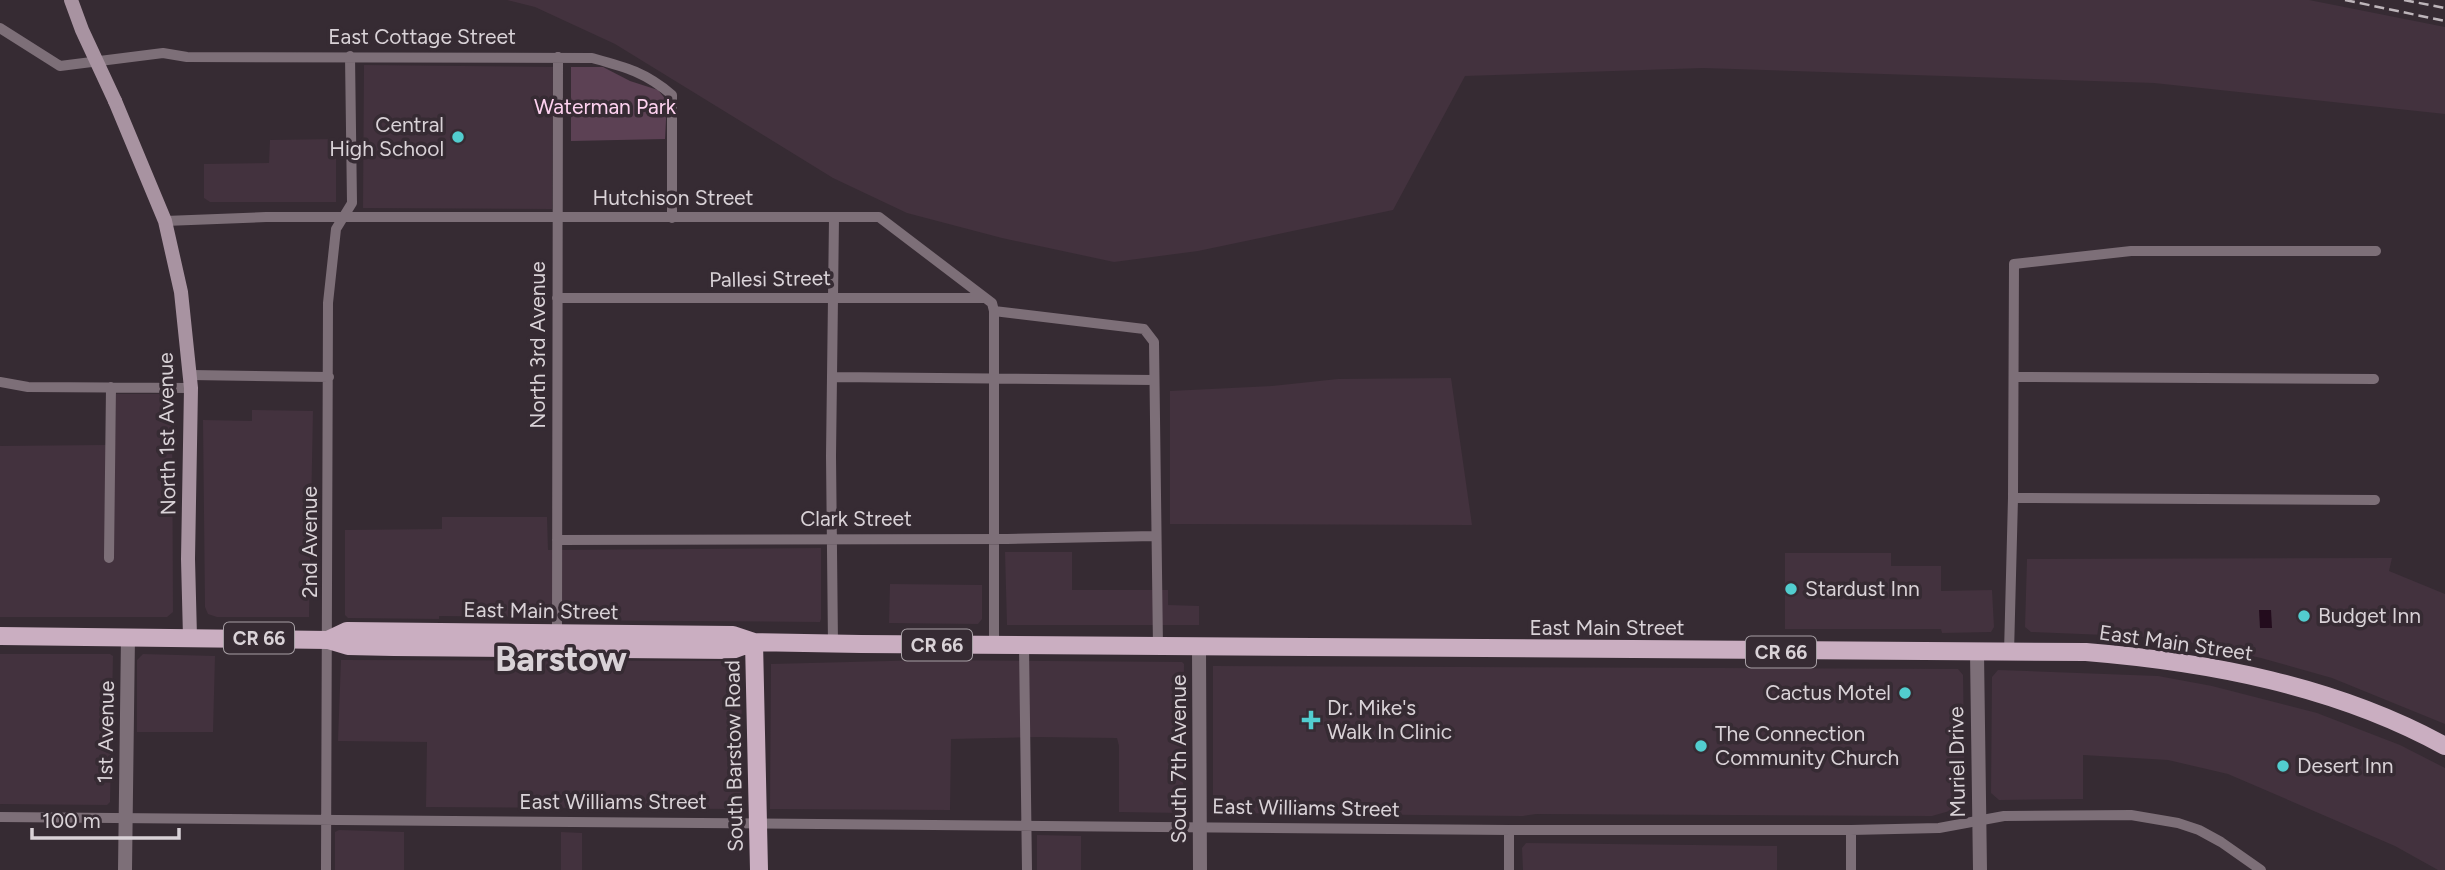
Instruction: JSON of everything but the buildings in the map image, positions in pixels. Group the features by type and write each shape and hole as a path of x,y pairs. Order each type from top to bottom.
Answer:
{"main road":[{"name":"North 1st Avenue","path":"71,0 165,221 181,292 191,381 188,559 190,636"},
{"name":"East Main Street","path":"328,640 347,631 733,635 754,642 833,644 2097,653 2217,668 2328,697 2381,716 2445,746"},
{"name":"CR 66","path":"0,636 190,636"},
{"name":"East Main Street","path":"190,636 328,640 348,646 732,650 754,642"},
{"name":"South Barstow Road","path":"754,642 759,870"}],"street":[{"name":"East Cottage Street","path":"0,28 60,66 163,53 187,57 592,58 628,68 653,78 672,95 672,218"},
{"name":"2nd Avenue","path":"326,870 328,303 336,229 352,203 350,56"},
{"name":"North 3rd Avenue","path":"557,634 558,57"},
{"name":"Hutchison Street","path":"165,221 258,217 879,217 992,303 994,311"},
{"path":"833,644 834,218"},
{"path":"2010,653 2014,498 2014,264 2131,251 2376,251"},
{"name":"Pallesi Street","path":"557,298 985,298"},
{"path":"994,646 994,311 1144,329 1154,342 1158,647"},
{"path":"0,382 28,387 111,387 191,381 329,377"},
{"path":"833,377 1154,380"},
{"path":"2014,377 2374,379"},
{"path":"109,558 111,387"},
{"path":"2014,498 2375,500"},
{"name":"Clark Street","path":"557,540 1155,536"},
{"name":"1st Avenue","path":"125,870 128,636"},
{"path":"1024,646 1027,870"},
{"name":"South 7th Avenue","path":"1199,647 1200,870"},
{"name":"Muriel Drive","path":"1977,653 1980,870"},
{"name":"East Williams Street","path":"0,817 1509,830 1851,830 1939,828 2004,816 2117,815 2158,818 2199,830 2261,870"},
{"path":"1509,830 1509,870"},
{"path":"1851,830 1851,870"}],"shaded area":[{"path":"507,0 2309,0 2445,27 2445,114 2154,83 1703,68 1465,76 1393,210 1198,251 1114,262 1002,238 907,213 833,178 615,44 535,7"},
{"name":"Central High School","path":"364,65 553,67 552,209 363,208"},
{"path":"336,139 336,202 210,202 204,198 204,164 269,163 270,140"},
{"path":"1451,378 1472,525 1170,524 1170,391 1272,386 1338,379"},
{"path":"116,394 172,394 173,612 167,617 0,617 0,446 115,443"},
{"path":"252,410 313,411 309,617 217,617 208,614 205,607 203,420 252,421"},
{"path":"442,517 547,517 548,550 821,548 821,619 820,622 523,620 522,617 439,616 439,619 348,618 345,615 345,530 442,529"},
{"path":"1005,552 1072,552 1072,590 1168,590 1168,605 1199,606 1199,625 1007,625"},
{"path":"1785,553 1891,553 1891,566 1941,566 1941,591 1992,590 1994,627 1991,632 1942,633 1941,629 1785,629"},
{"path":"2392,558 2389,571 2445,594 2445,724 2332,678 2261,658 2180,640 2031,632 2025,627 2027,559"},
{"path":"890,584 982,585 982,619 978,624 889,623"},
{"path":"2259,610 2271,610 2272,628 2260,628"},
{"path":"0,654 113,656 110,802 107,805 0,804"},
{"path":"143,654 215,656 213,732 137,732 137,660"},
{"path":"341,660 740,661 741,803 736,809 426,807 427,742 338,741"},
{"path":"928,660 1182,662 1183,813 1119,812 1117,738 1038,737 951,739 950,810 770,809 771,664"},
{"path":"1213,666 1958,669 1963,675 1965,803 1960,808 1932,816 1219,813 1213,808"},
{"path":"1998,670 2158,676 2212,686 2317,713 2400,745 2445,768 2445,870 2438,870 2395,846 2228,774 2168,760 2083,755 2083,799 1999,800 1991,793 1992,677"},
{"path":"335,832 404,832 404,870 335,870"},
{"path":"561,832 582,833 582,870 561,870"},
{"path":"1037,835 1081,836 1081,870 1037,870"},
{"path":"1526,843 1777,846 1777,870 1523,870 1522,848"}],"green space":[{"name":"Waterman Park","path":"571,67 603,67 630,81 658,90 667,101 665,139 571,141"}],"railway":[{"path":"2345,0 2445,21"},
{"path":"2404,0 2445,8"}],"place":[{"name":"Central High School","path":"458,137"},
{"name":"Stardust Inn","path":"1791,589"},
{"name":"Budget Inn","path":"2304,616"},
{"name":"Cactus Motel","path":"1905,693"},
{"name":"Dr. Mike's Walk In Clinic","path":"1311,720"},
{"name":"The Connection Community Church","path":"1701,746"},
{"name":"Desert Inn","path":"2283,766"}],"district":[{"name":"Barstow","path":"561,659"}]}
